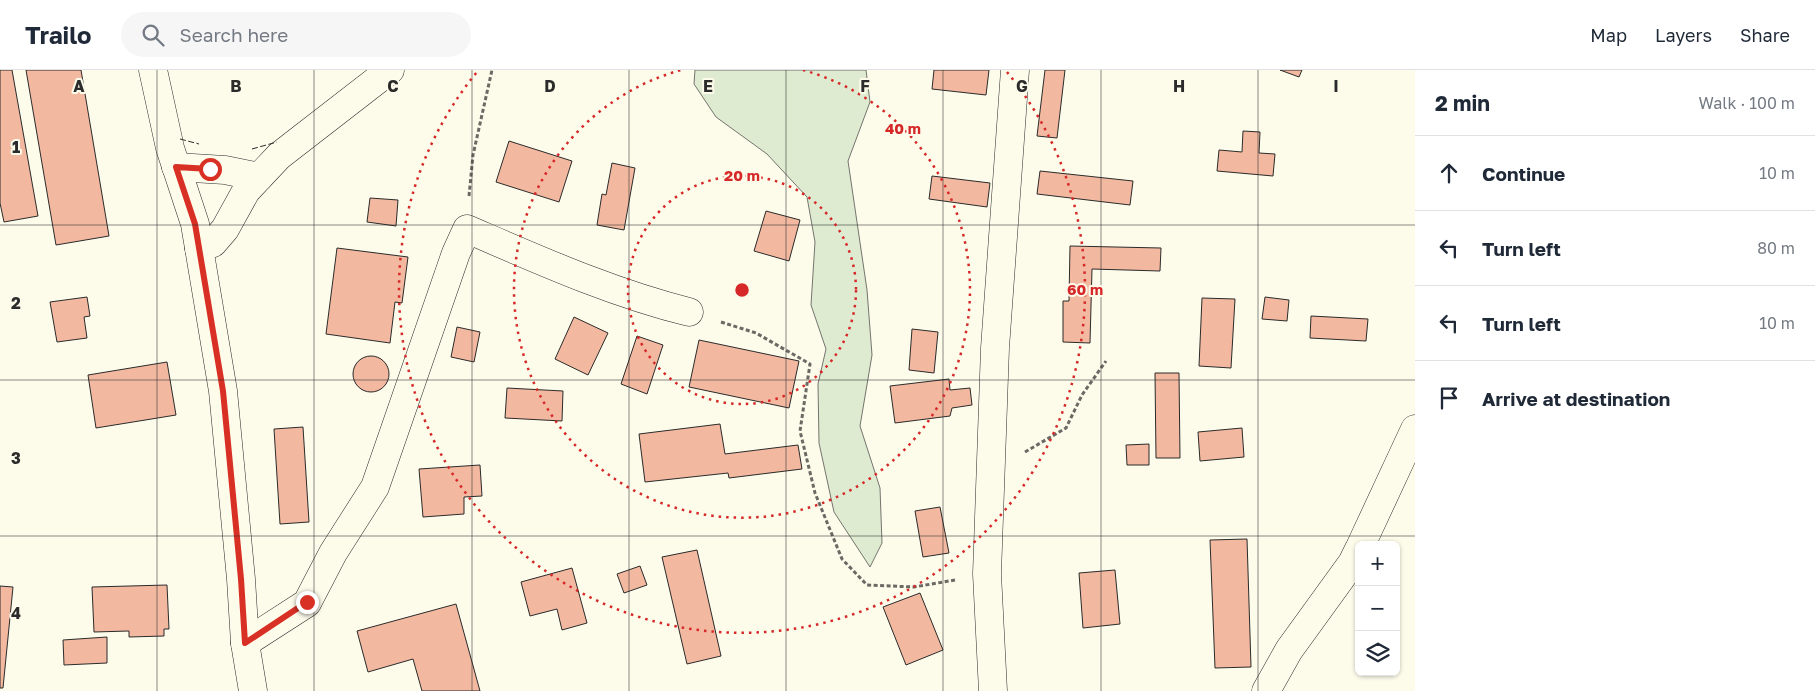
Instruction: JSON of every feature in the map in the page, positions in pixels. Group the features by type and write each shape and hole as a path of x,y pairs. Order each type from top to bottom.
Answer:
{"street":[{"path":"153,70 170,148 195,224 223,391 241,579 245,643 253,691"},
{"path":"199,248 213,243 225,229 246,191 279,156 390,70"},
{"path":"993,691 987,574 995,348 1016,70"},
{"path":"176,167 225,170 259,177"},
{"path":"245,643 307,602 333,553 375,487 456,254 467,229 549,264 651,303 689,312"},
{"path":"1363,541 1415,429"},
{"path":"1266,691 1289,650 1355,556"}],"path":[{"path":"467,229 473,155 492,70"},
{"path":"689,312 756,333 810,364 800,431 815,494 842,559 867,585 914,587 987,574"},
{"path":"991,463 1024,453 1066,428 1082,395 1106,361"}],"green space":[{"path":"695,70 866,70 870,102 848,161 867,290 872,355 860,426 880,488 882,543 870,567 834,512 819,443 818,384 826,349 811,305 815,242 807,197 767,154 716,117 694,84"}],"building":[{"path":"0,70 12,70 38,216 4,222 0,203"},
{"path":"26,70 81,70 109,236 56,245"},
{"path":"934,70 989,70 986,95 932,89"},
{"path":"1045,70 1065,70 1057,138 1037,136"},
{"path":"1280,70 1302,70 1299,77"},
{"path":"1243,131 1260,132 1259,153 1275,154 1273,176 1217,171 1219,150 1242,152"},
{"path":"509,141 572,161 559,202 496,182"},
{"path":"612,163 635,168 624,230 597,225 602,194 606,195"},
{"path":"1040,171 1133,181 1130,205 1037,194"},
{"path":"932,176 990,183 987,207 929,199"},
{"path":"370,198 398,200 396,226 367,222"},
{"path":"766,211 800,220 789,261 754,251"},
{"path":"1070,246 1161,248 1160,271 1092,269 1090,343 1063,342 1063,301 1069,301"},
{"path":"337,248 408,257 402,303 395,302 390,343 326,334"},
{"path":"87,297 90,316 84,317 87,338 57,342 50,302"},
{"path":"1265,297 1289,300 1287,321 1262,319"},
{"path":"1202,298 1235,299 1231,368 1199,366"},
{"path":"1311,316 1368,319 1366,341 1310,338"},
{"path":"574,317 608,333 588,375 555,359"},
{"path":"457,327 480,332 474,362 451,357"},
{"path":"912,329 938,332 934,373 909,370"},
{"path":"637,336 663,345 647,394 621,384"},
{"path":"699,340 799,361 789,408 689,387"},
{"path":"371,356 378,357 384,361 388,367 388,381 384,387 378,391 371,392 364,391 358,387 354,381 353,374 354,367 358,361 364,357"},
{"path":"167,362 176,415 96,428 88,375"},
{"path":"1155,373 1179,373 1180,458 1156,458"},
{"path":"949,379 950,390 970,388 972,405 952,408 950,416 895,423 890,386"},
{"path":"507,388 563,391 562,421 505,418"},
{"path":"720,424 725,454 798,445 802,469 729,478 728,473 645,482 639,434"},
{"path":"303,427 309,522 280,524 274,429"},
{"path":"1242,428 1244,457 1200,461 1198,432"},
{"path":"1149,444 1149,465 1127,465 1126,445"},
{"path":"480,465 482,496 464,497 464,514 423,517 419,469"},
{"path":"940,507 949,553 923,557 915,511"},
{"path":"1247,539 1251,667 1215,668 1210,540"},
{"path":"697,550 721,656 687,664 662,557"},
{"path":"640,566 647,585 624,593 617,574"},
{"path":"572,568 587,623 562,630 557,609 530,616 521,582"},
{"path":"1115,570 1120,624 1083,628 1079,573"},
{"path":"167,585 169,629 164,629 164,636 129,637 129,631 94,632 92,587"},
{"path":"0,586 13,587 3,688 0,688"},
{"path":"920,593 943,650 906,665 883,607"},
{"path":"456,604 480,691 422,691 413,659 368,672 357,631"},
{"path":"107,637 107,663 64,665 63,640"}],"fence":[{"path":"180,139 199,144"},
{"path":"252,149 277,142"}],"route":[{"path":"210,169 176,167 195,224 223,391 241,579 245,643 307,602"}]}
